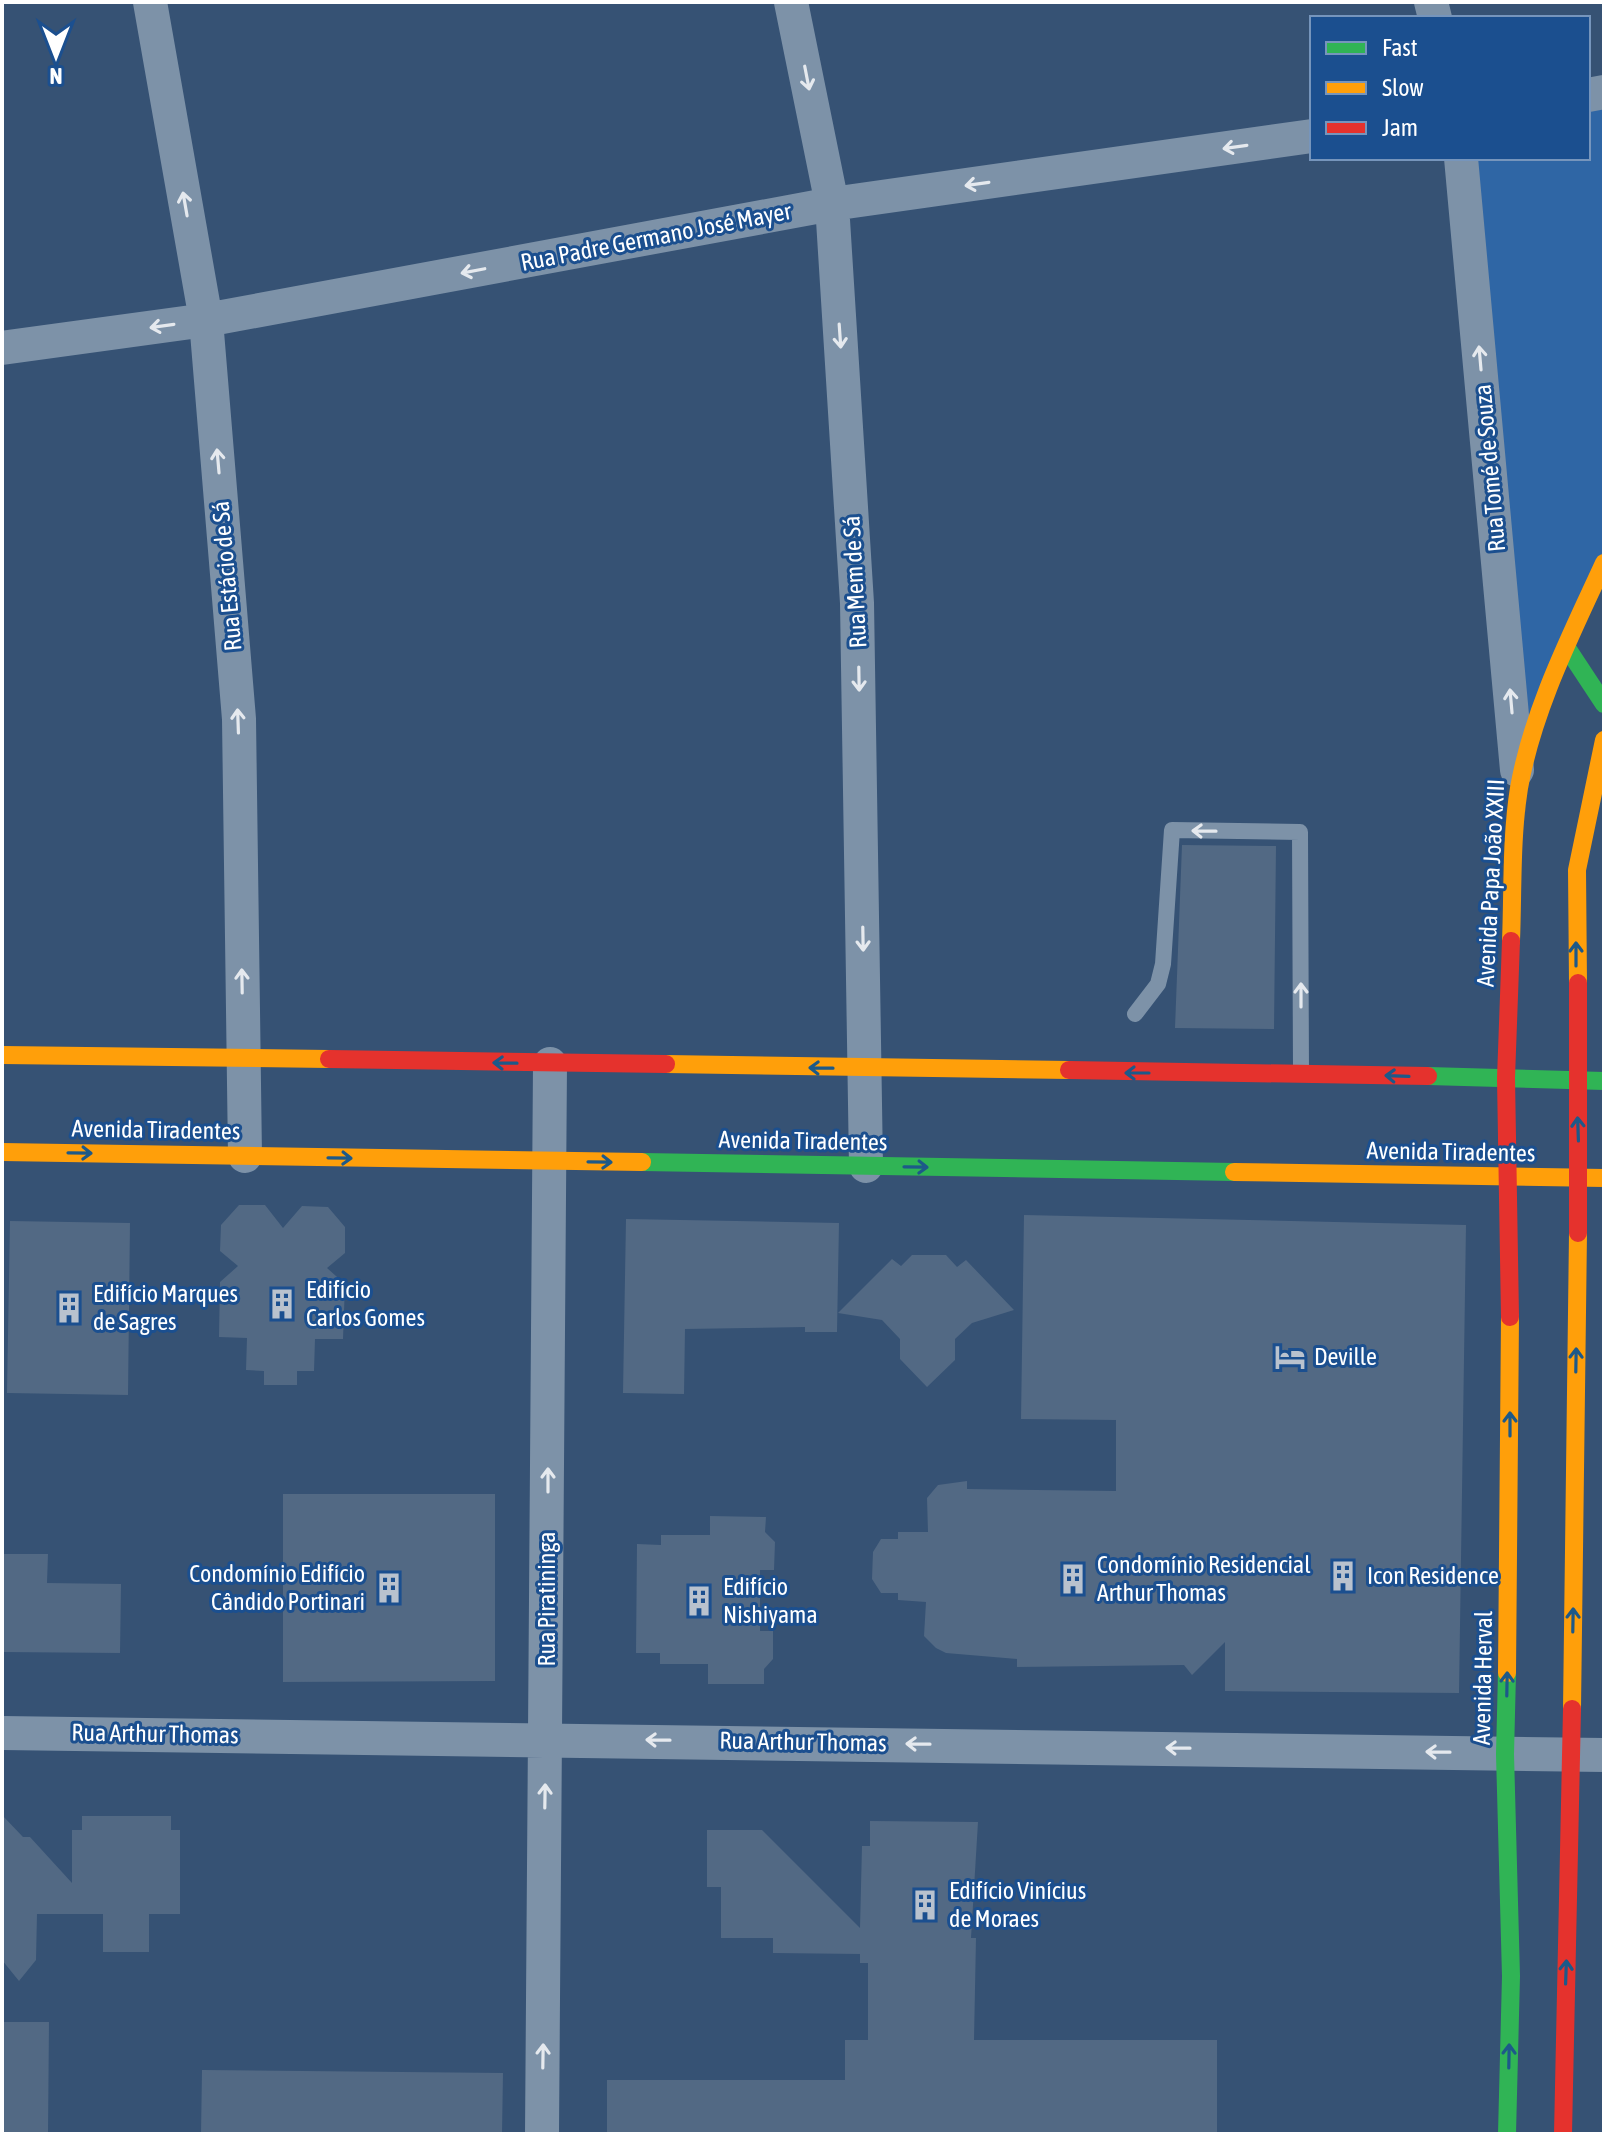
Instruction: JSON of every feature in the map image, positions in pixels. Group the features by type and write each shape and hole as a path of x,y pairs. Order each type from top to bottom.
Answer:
{"main road":[{"name":"Avenida Papa João XXIII","path":"1506,1078 1518,778 1567,648 1604,563"},
{"path":"1567,648 1604,704"},
{"path":"1563,2134 1563,2074 1588,1754 1576,1414 1579,1177 1577,870 1604,740"},
{"path":"2,1055 1301,1073 1604,1081"},
{"name":"Avenida Herval","path":"1506,1078 1510,1176 1510,1517 1505,1754 1511,1976 1507,2134"},
{"name":"Avenida Tiradentes","path":"2,1152 1604,1178"},
{"path":"1559,1440 1576,1414"},
{"path":"1510,1517 1527,1491"},
{"path":"1511,1976 1526,2004"},
{"path":"1548,2046 1563,2074"}],"street":[{"name":"Rua Estácio de Sá","path":"150,2 206,320 239,719 245,1156"},
{"name":"Rua Mem de Sá","path":"791,2 832,204 857,603 866,1166"},
{"name":"Rua Padre Germano José Mayer","path":"2,348 206,320 832,204 1310,136"},
{"name":"Rua Tomé de Souza","path":"1461,160 1518,778"},
{"name":"Rua Piratininga","path":"542,2134 550,1064"},
{"name":"Rua Arthur Thomas","path":"2,1733 1588,1754"}],"lane":[{"path":"1135,1014 1158,984 1163,964 1172,830 1300,832 1301,1073"}],"shaded area":[{"path":"1604,92 1604,563 1518,778 1461,160 1590,160 1590,95"}],"building":[{"path":"1182,845 1276,846 1274,1029 1175,1028"},
{"name":"Edifício Carlos Gomes","path":"239,1205 265,1205 283,1228 302,1206 328,1207 345,1227 345,1253 327,1268 345,1284 343,1339 315,1339 314,1371 297,1371 297,1385 264,1385 264,1371 246,1370 247,1338 219,1337 220,1282 238,1266 220,1251 221,1225"},
{"path":"1024,1215 1466,1225 1459,1693 1225,1691 1225,1642 1192,1675 1184,1665 1017,1667 1017,1659 946,1653 936,1648 924,1636 926,1602 898,1600 898,1593 881,1593 872,1579 873,1552 881,1539 898,1539 898,1532 928,1532 927,1498 938,1485 967,1481 967,1489 1116,1491 1116,1420 1021,1419"},
{"path":"626,1219 839,1223 837,1332 805,1332 805,1327 685,1329 684,1394 623,1393"},
{"name":"Edifício Marques de Sagres","path":"10,1221 130,1223 128,1395 7,1393"},
{"path":"912,1255 946,1255 957,1267 966,1260 1014,1310 972,1323 955,1339 955,1360 927,1387 900,1359 900,1339 882,1320 838,1313 892,1259 901,1266"},
{"name":"Condomínio Edifício Cândido Portinari","path":"283,1494 495,1494 495,1681 283,1682"},
{"name":"Edifício Nishiyama","path":"710,1516 766,1517 765,1532 775,1542 774,1570 760,1570 760,1631 773,1631 773,1659 764,1669 764,1684 708,1684 708,1664 660,1664 660,1653 636,1653 637,1544 661,1545 661,1535 710,1535"},
{"path":"2,1554 48,1554 47,1583 121,1584 120,1653 2,1652"},
{"path":"2,1815 23,1837 30,1837 72,1883 72,1830 82,1830 82,1816 171,1816 171,1830 180,1830 180,1914 149,1914 149,1952 103,1952 103,1914 37,1914 36,1960 19,1981 2,1960"},
{"path":"870,1821 978,1822 971,1938 976,1938 974,2040 1217,2040 1217,2134 607,2134 607,2080 845,2080 845,2040 868,2040 868,1963 860,1963 860,1954 773,1953 773,1938 721,1938 721,1887 707,1887 707,1830 762,1830 860,1928 862,1846 870,1846"},
{"path":"2,2022 49,2022 48,2134 2,2134"},
{"path":"202,2070 503,2073 502,2134 201,2134"}],"traffic: fast":[{"path":"1567,648 1604,704"},
{"path":"1428,1076 1604,1081"},
{"path":"642,1162 1234,1172"},
{"path":"1507,1673 1505,1754 1511,1976 1507,2134"}],"traffic: slow":[{"path":"1511,941 1515,826 1525,759 1554,673 1604,563"},
{"path":"1578,983 1577,870 1604,740"},
{"path":"2,1055 329,1059"},
{"path":"666,1064 1069,1070"},
{"path":"2,1152 642,1162"},
{"path":"1234,1172 1604,1178"},
{"path":"1572,1709 1578,1233"},
{"path":"1507,1673 1510,1317"}],"traffic: jam":[{"path":"1510,1317 1506,1078 1511,941"},
{"path":"1578,983 1578,1233"},
{"path":"329,1059 666,1064"},
{"path":"1069,1070 1428,1076"},
{"path":"1563,2134 1572,1709"}],"place":[{"name":"Edifício Carlos Gomes","path":"282,1304"},
{"name":"Edifício Marques de Sagres","path":"69,1308"},
{"name":"Deville","path":"1290,1357"},
{"name":"Icon Residence","path":"1343,1576"},
{"name":"Condomínio Residencial Arthur Thomas","path":"1073,1579"},
{"name":"Condomínio Edifício Cândido Portinari","path":"389,1588"},
{"name":"Edifício Nishiyama","path":"699,1601"},
{"name":"Edifício Vinícius de Moraes","path":"925,1905"}]}
